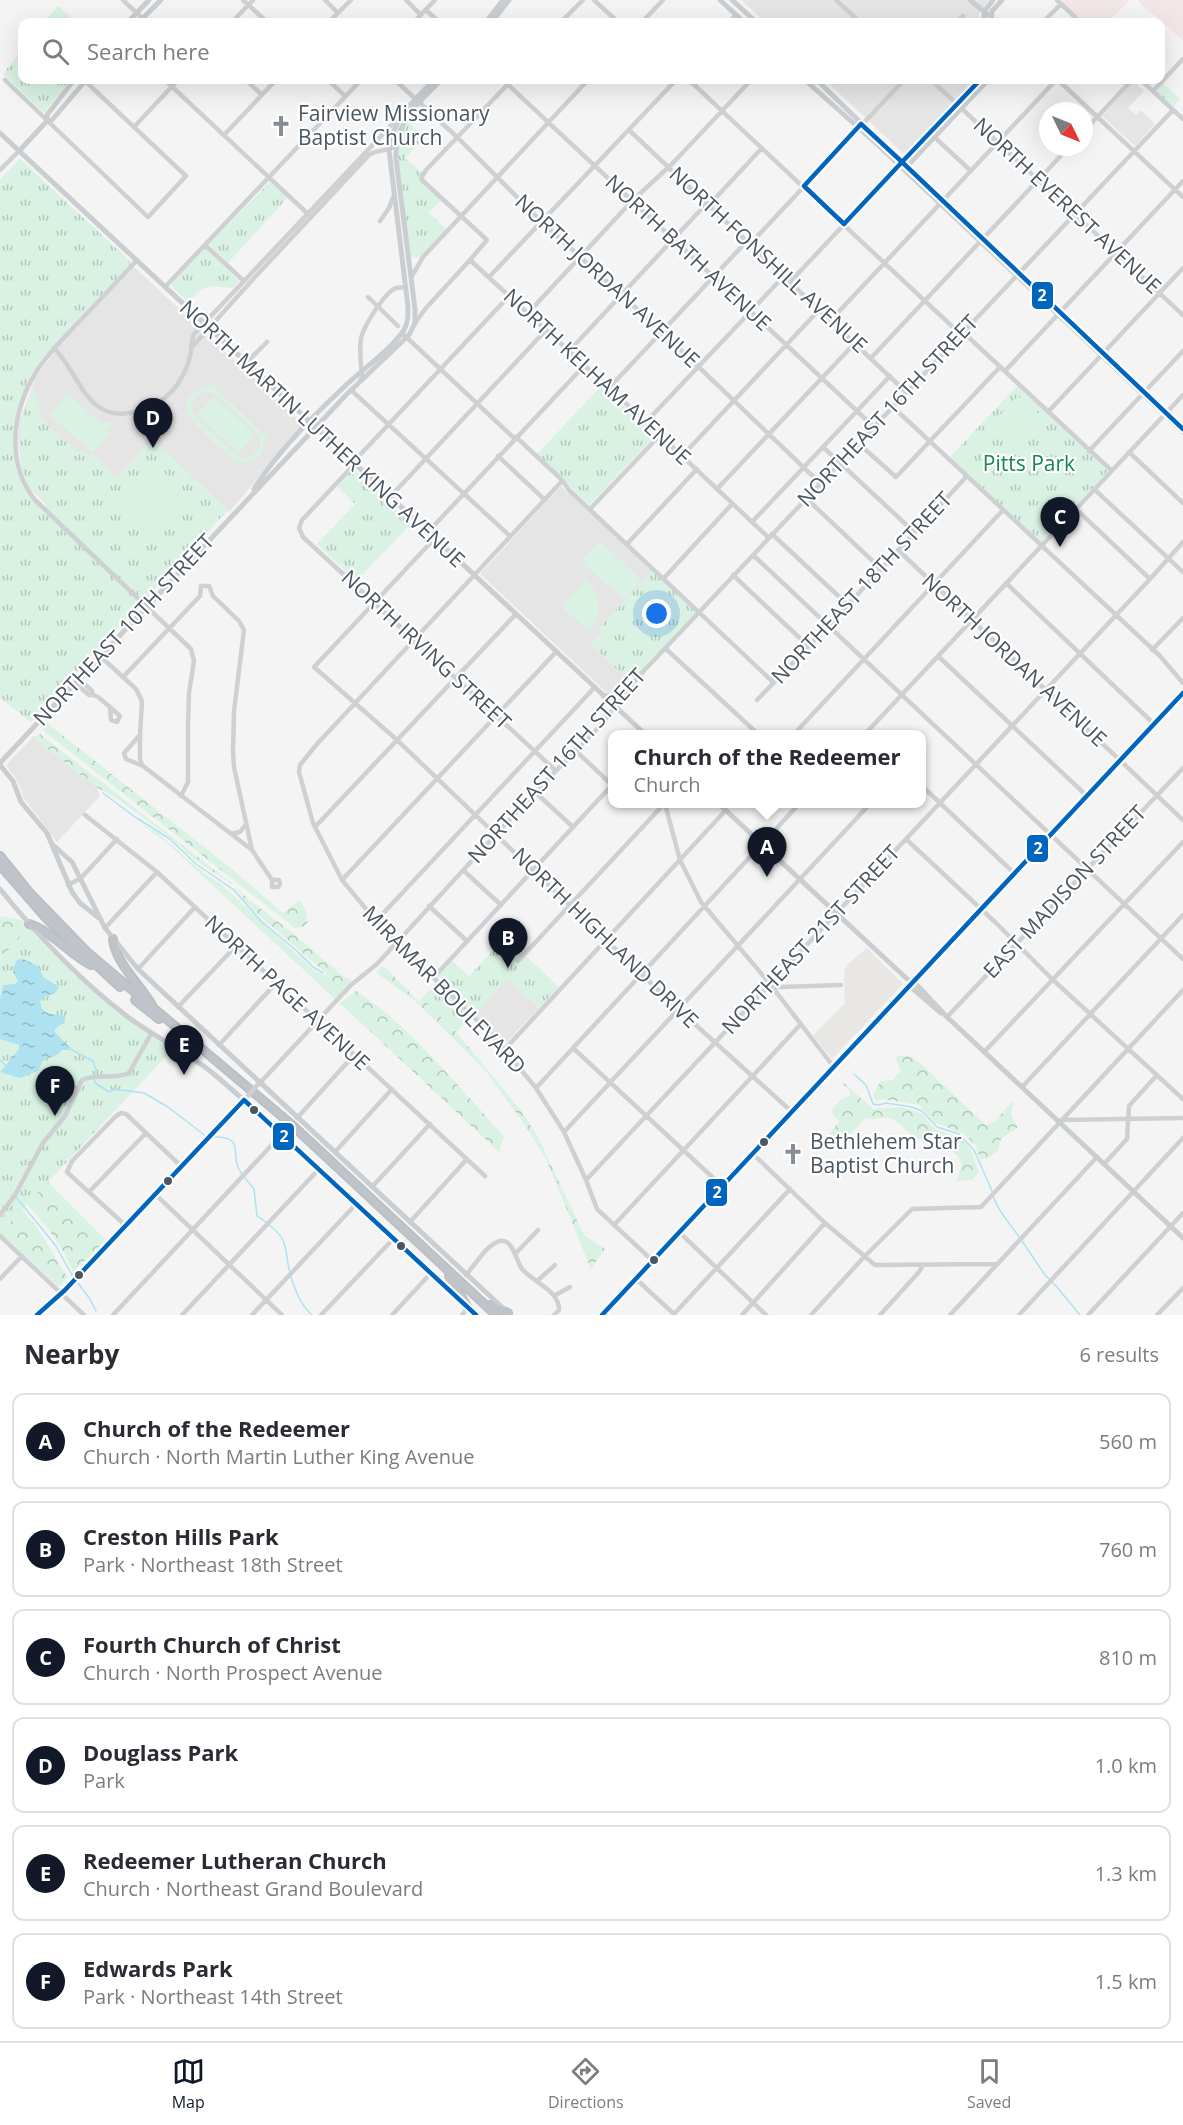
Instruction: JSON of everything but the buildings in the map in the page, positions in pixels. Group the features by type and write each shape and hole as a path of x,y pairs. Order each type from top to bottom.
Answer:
{"highway":[{"path":"0,856 29,892 74,939 154,1010 291,1124 496,1315"},
{"path":"0,865 46,918 99,970 266,1107 490,1315"},
{"path":"28,924 40,928 77,958 99,970"},
{"path":"113,939 116,953 146,993 154,1010"},
{"path":"449,1276 468,1308"},
{"path":"482,1302 509,1314"}],"main road":[{"path":"132,18 149,0"},
{"path":"144,18 161,0"},
{"path":"489,18 503,0"},
{"path":"495,18 509,0"},
{"path":"720,0 739,18"},
{"path":"732,0 752,18"},
{"path":"970,0 989,18"},
{"path":"981,0 988,6 991,18"},
{"path":"984,18 984,12 993,0"},
{"path":"991,18 992,11 1002,0"},
{"path":"47,121 47,115 71,84"},
{"path":"19,151 47,121 52,120 82,84"},
{"path":"415,323 415,305 396,145 403,122 431,84"},
{"path":"405,287 389,150 394,128 402,114 436,84"},
{"path":"810,84 860,126 1183,430"},
{"path":"821,84 860,126"},
{"path":"960,106 977,84"},
{"path":"902,165 984,84"},
{"name":"NORTH MARTIN LUTHER KING AVENUE","path":"0,133 640,730"},
{"name":"NORTHEAST 10TH STREET","path":"249,497 276,459 402,333 408,321 405,287"},
{"name":"NORTHEAST 10TH STREET","path":"0,764 353,388 407,338 415,323"},
{"path":"602,1315 1183,693"},
{"path":"603,696 624,694"},
{"path":"0,764 13,781 21,802 43,827 76,899 99,918"},
{"path":"723,808 911,982 917,985 947,1017 1183,1238"},
{"path":"53,845 72,862 105,928 138,969 258,1084 335,1152 509,1314"},
{"path":"0,889 28,924 76,973 151,1034 212,1073 245,1099 476,1315"}],"street":[{"path":"123,0 139,18"},
{"path":"243,0 263,18"},
{"path":"236,18 253,0"},
{"path":"325,0 338,13"},
{"path":"333,18 351,0"},
{"path":"406,0 421,15"},
{"path":"418,18 435,0"},
{"path":"565,18 582,0"},
{"path":"594,0 614,18"},
{"path":"646,18 663,0"},
{"path":"836,0 856,18"},
{"path":"1046,18 1059,2 1076,18"},
{"path":"426,10 435,18"},
{"path":"733,18 736,15"},
{"path":"1165,78 1183,58"},
{"path":"5,80 148,217 186,176 89,84"},
{"path":"170,84 308,214"},
{"path":"250,84 261,94"},
{"path":"224,135 272,84"},
{"path":"332,84 345,96"},
{"path":"165,287 357,84"},
{"name":"NORTH JORDAN AVENUE","path":"399,84 458,138 541,221 699,366 820,483"},
{"path":"415,323 487,240 421,178 504,84"},
{"name":"NORTH BATH AVENUE","path":"510,84 873,426"},
{"path":"411,277 423,257 584,84"},
{"path":"489,278 672,84"},
{"path":"693,84 956,330 1005,371 1112,471"},
{"path":"528,313 632,201 747,84"},
{"path":"609,388 900,84"},
{"name":"NORTH EVEREST AVENUE","path":"936,84 1183,315"},
{"path":"831,320 1053,84"},
{"path":"1061,84 1183,197"},
{"path":"1093,122 1128,84"},
{"path":"1145,84 1183,119"},
{"path":"1153,91 1159,84"},
{"path":"134,127 172,86"},
{"name":"NORTHEAST 16TH STREET","path":"37,1315 61,1293 182,1166 351,985 373,968 555,770 599,727 624,694 699,611 1173,110"},
{"path":"206,326 244,281 402,114"},
{"name":"NORTH FONSHILL AVENUE","path":"629,130 906,392"},
{"path":"932,135 971,171"},
{"path":"54,348 68,363 79,387 88,398 106,411 120,414 143,410 168,395 182,378 188,364 193,336 206,326 369,155 376,151 389,150 396,145"},
{"path":"569,351 762,148"},
{"path":"0,170 19,151"},
{"path":"871,358 1061,156"},
{"path":"790,282 902,165"},
{"path":"1005,371 1183,181"},
{"path":"393,194 391,205 381,220 402,207"},
{"path":"205,245 244,281"},
{"path":"403,272 409,263 423,257"},
{"path":"137,260 54,348 34,376 18,415 15,446 20,475 35,500 191,649 194,655 188,725 188,782 181,796"},
{"name":"NORTH KELHAM AVENUE","path":"470,260 732,504 848,605"},
{"path":"1048,412 1183,268"},
{"path":"646,422 784,276"},
{"path":"405,287 393,290 378,307 362,337 362,378 353,388 425,460 510,536"},
{"path":"353,463 509,296"},
{"path":"368,297 398,326"},
{"path":"415,305 419,308 426,308"},
{"path":"682,456 820,309"},
{"path":"390,497 546,330"},
{"path":"402,333 562,481 773,682"},
{"path":"246,363 267,342"},
{"path":"717,489 855,342"},
{"path":"1089,451 1183,351"},
{"path":"428,532 584,366"},
{"path":"858,442 896,477 1000,367"},
{"path":"752,522 890,376"},
{"path":"870,730 901,694 1183,395"},
{"path":"892,406 1116,615 1183,683"},
{"path":"590,509 660,435"},
{"path":"823,447 914,532"},
{"path":"1129,452 1183,503"},
{"path":"498,456 545,500"},
{"name":"NORTH IRVING STREET","path":"353,463 306,515 299,528 303,537 416,639 555,770"},
{"path":"627,544 697,469"},
{"name":"NORTHEAST 18TH STREET","path":"757,700 967,476"},
{"path":"355,702 562,481"},
{"path":"1094,489 1183,572"},
{"path":"806,498 881,569"},
{"path":"664,578 732,504"},
{"path":"1076,509 1150,579"},
{"path":"798,730 1003,510"},
{"path":"375,602 435,538"},
{"name":"NORTHEAST 21ST STREET","path":"586,1180 1183,542"},
{"name":"NORTH JORDAN AVENUE","path":"898,550 1183,820"},
{"path":"753,555 1183,959"},
{"path":"733,575 807,645"},
{"path":"1006,583 1154,724"},
{"path":"200,596 201,586 209,586 213,596 239,621 244,630 234,711 233,744 234,767 252,850"},
{"path":"123,677 200,596 204,593 213,596"},
{"name":"NORTH HIGHLAND DRIVE","path":"375,602 314,667 398,740 678,1009 791,1111"},
{"path":"315,827 516,614"},
{"path":"1152,650 1183,618"},
{"path":"665,648 753,730"},
{"path":"342,879 556,652"},
{"path":"100,656 136,689 142,701 140,759 143,766"},
{"path":"938,656 1087,796"},
{"path":"77,681 110,707"},
{"path":"376,921 594,688"},
{"name":"MIRAMAR BOULEVARD","path":"355,702 300,765 299,772 315,827 342,879 376,921 504,1049 536,1088 564,1132 597,1209 653,1261"},
{"path":"140,735 127,747 124,756 129,761 143,766 252,850 272,880"},
{"path":"575,750 608,781"},
{"name":"EAST MADISON STREET","path":"947,1017 1183,768"},
{"path":"434,977 608,789"},
{"path":"926,790 1014,873"},
{"path":"535,792 573,827"},
{"path":"518,961 661,808"},
{"path":"666,808 680,860 705,907 770,984 833,1066"},
{"path":"536,1088 795,808"},
{"path":"564,1132 866,808"},
{"path":"504,1049 726,810"},
{"name":"NORTH PAGE AVENUE","path":"85,815 157,872 485,1176"},
{"path":"231,834 240,832 246,824"},
{"path":"68,885 81,878 117,839"},
{"path":"906,839 1052,979 1183,1099"},
{"path":"984,1052 1183,842"},
{"path":"463,870 501,905"},
{"path":"105,928 157,872"},
{"path":"429,906 467,941"},
{"path":"138,969 195,908"},
{"path":"1022,1087 1183,915"},
{"path":"178,1007 236,946"},
{"path":"219,1045 276,983"},
{"path":"770,984 781,987 841,985"},
{"path":"811,1315 912,1209 981,1207 1183,990"},
{"path":"614,1225 801,1024"},
{"path":"0,1215 15,1195 43,1143 65,1116 80,1083 85,1078 124,1076 129,1073 151,1034"},
{"path":"573,1048 722,1186"},
{"path":"297,1118 354,1055"},
{"path":"1104,1164 1127,1139 1127,1112 1132,1101 1157,1075"},
{"path":"335,1152 392,1089"},
{"path":"125,1225 67,1172 68,1167 116,1116 126,1114 182,1166"},
{"path":"1060,1121 1183,1118"},
{"path":"372,1187 430,1124"},
{"path":"89,1192 146,1133"},
{"path":"113,1315 282,1134"},
{"path":"1018,1315 1183,1138"},
{"path":"752,1154 825,1223 875,1264 997,1264"},
{"path":"950,1315 1096,1157"},
{"path":"410,1222 467,1159"},
{"path":"182,1315 319,1169"},
{"path":"636,1279 674,1315 790,1189"},
{"path":"155,1194 282,1315"},
{"path":"252,1315 357,1203"},
{"path":"1088,1315 1183,1213"},
{"path":"742,1315 825,1223"},
{"path":"515,1254 538,1230"},
{"path":"679,1232 766,1315"},
{"path":"0,1236 84,1315"},
{"path":"321,1315 394,1238"},
{"path":"466,1275 489,1248 501,1241 510,1245 521,1268 554,1296 559,1304 559,1310 554,1315"},
{"path":"0,1279 22,1256"},
{"path":"537,1281 555,1265"},
{"path":"880,1315 923,1265"},
{"path":"392,1315 431,1273"},
{"path":"554,1296 570,1287"},
{"path":"1157,1315 1183,1288"},
{"path":"462,1315 468,1308"}],"shaded area":[{"path":"741,0 989,0 979,14 980,18 761,18"},
{"path":"1060,0 1130,0 1112,18 1079,18"},
{"path":"1138,0 1183,0 1183,41 1165,24 1165,18 1158,18 1146,10"},
{"path":"829,84 971,84 904,154"},
{"path":"1131,84 1137,84 1144,91 1128,108 1136,115 1141,110 1155,124 1135,146 1102,116"},
{"path":"134,267 302,423 302,427 229,512 153,440 117,478 47,505 29,488 22,470 18,439 20,420 36,377 60,345"},
{"path":"561,486 653,570 600,628 603,631 591,644 629,680 620,692 606,692 480,574"},
{"path":"33,737 96,787 100,796 57,842 24,798 18,782 6,765"},
{"path":"867,948 903,984 832,1059 813,1035 845,1003 844,971 848,964"},
{"path":"507,978 539,1008 505,1044 474,1014"}],"green space":[{"path":"58,6 72,18 48,18"},
{"path":"18,54 18,84 68,84 44,113 3,74"},
{"path":"1164,84 1180,99 1173,107 1156,90"},
{"path":"406,120 425,137 405,158 422,173 423,185 441,200 429,213 446,229 422,255 416,258 410,255 398,159 398,143"},
{"path":"20,159 129,260 130,265 41,360 27,385 18,411 14,438 17,466 26,490 42,509 47,504 30,488 24,476 20,450 21,421 33,387 41,415 50,427 75,450 93,455 117,478 153,440 228,510 31,722 0,698 0,179"},
{"path":"270,182 288,197 228,263 209,244"},
{"path":"204,249 207,249 239,281 233,288 209,286 191,300 186,300 172,287 172,283"},
{"path":"211,384 267,437 260,455 255,460 244,463 233,459 219,448 189,416 187,403 191,394","holes":["203,392 210,392 218,396 260,438 260,447 252,456 243,458 236,455 195,417 192,410 194,399"]},
{"path":"601,386 656,435 589,505 537,454"},
{"name":"Pitts Park","path":"1017,386 1108,471 1041,542 950,457"},
{"path":"68,394 104,427 103,423 115,422 107,431 109,434 92,453 49,414"},
{"path":"214,397 255,435 238,453 197,415"},
{"path":"1020,397 1044,419 1029,432 1017,435 996,419 1016,398"},
{"path":"159,465 189,504 188,508 151,538 131,513 125,498 127,491"},
{"path":"352,470 356,471 411,524 356,581 317,544 355,504 337,486"},
{"path":"600,541 641,580 623,600 581,561"},
{"path":"653,570 696,612 638,674 629,680 591,645 603,631 599,628"},
{"path":"586,580 595,592 599,605 597,618 588,630 564,609 564,604"},
{"path":"47,723 232,869 283,913 299,900 305,908 308,922 303,927 295,928 46,733 42,729"},
{"path":"40,734 235,886 195,860 171,838 116,798 96,787 33,737"},
{"path":"141,824 162,837 200,870 221,884 315,971 325,976 326,973 245,901 235,886 344,977 351,980 335,999 165,841"},
{"path":"0,916 21,920 25,926 18,940 0,959"},
{"path":"26,925 95,993 132,1023 172,1050 0,1233 0,960 18,940"},
{"path":"506,937 559,987 539,1008 507,979 474,1014 438,976 452,961 469,976"},
{"path":"381,966 385,967 422,1005 426,1002 456,1032 523,1113 538,1137 584,1235 605,1249 591,1269 546,1159 523,1122 484,1069 415,1001 377,973"},
{"path":"437,982 471,1017 456,1032 426,1002 422,1005 418,1002"},
{"path":"356,991 408,1033 479,1108 504,1137 499,1152 340,1003"},
{"path":"902,1055 912,1057 920,1063 986,1125 995,1121 1012,1102 1014,1104 1011,1111 1012,1116 1018,1127 1002,1138 999,1149 995,1153 980,1159 976,1146 964,1134 934,1122 919,1105 882,1099 876,1102 873,1094 881,1081 893,1080 901,1071 895,1058"},
{"path":"843,1082 873,1109 901,1107 921,1113 933,1127 958,1137 970,1148 979,1172 972,1180 957,1181 962,1164 957,1154 946,1146 939,1147 928,1140 916,1138 889,1118 866,1118 845,1138 835,1141 828,1140 839,1121 833,1115 832,1109 843,1098 850,1096 850,1091 842,1084"},
{"path":"48,1182 106,1240 73,1272 53,1236 27,1204"},
{"path":"22,1209 42,1235 67,1277 59,1287 0,1233"}],"water":[{"path":"23,959 38,966 43,977 59,987 55,993 40,1001 41,1006 46,1012 65,1016 65,1022 54,1031 72,1050 62,1050 57,1055 43,1060 38,1071 20,1078 0,1072 19,1049 19,1045 0,1039 0,999 3,985 15,984 18,981 12,970 17,960"}],"waterway":[{"path":"103,793 170,839 196,864 234,890 261,921 313,967 323,973"},
{"path":"72,1050 93,1061 95,1075"},
{"path":"0,1060 5,1065"},
{"path":"854,1074 866,1085 873,1104 886,1103 912,1107 922,1111 937,1127 959,1134 974,1150 992,1191"},
{"path":"94,1079 95,1083 109,1092 114,1089 144,1093 168,1107 207,1137"},
{"path":"211,1137 223,1137 234,1143 236,1160 242,1174"},
{"path":"245,1178 254,1189 257,1216 266,1222"},
{"path":"993,1196 1001,1212 1019,1237"},
{"path":"16,1197 56,1246 73,1277"},
{"path":"269,1225 276,1230 283,1241 290,1273"},
{"path":"1022,1241 1045,1275 1080,1315"},
{"path":"291,1277 301,1302 312,1315"},
{"path":"77,1282 96,1311"}],"transit line":[{"name":"2","path":"902,162 976,84"},
{"name":"2","path":"861,124 902,162 844,224 804,186 861,124"},
{"name":"2","path":"902,162 1183,429"},
{"name":"2","path":"602,1315 1183,693"},
{"name":"2","path":"37,1315 65,1290 244,1100 476,1315"}],"place":[{"name":"Fairview Missionary Baptist Church","path":"281,126"},
{"name":"Douglass Park","path":"153,448"},
{"name":"Fourth Church of Christ","path":"1060,547"},
{"name":"Church of the Redeemer","path":"767,877"},
{"name":"Creston Hills Park","path":"508,968"},
{"name":"Redeemer Lutheran Church","path":"184,1075"},
{"name":"Edwards Park","path":"55,1116"},
{"name":"Bethlehem Star Baptist Church","path":"793,1154"}]}
